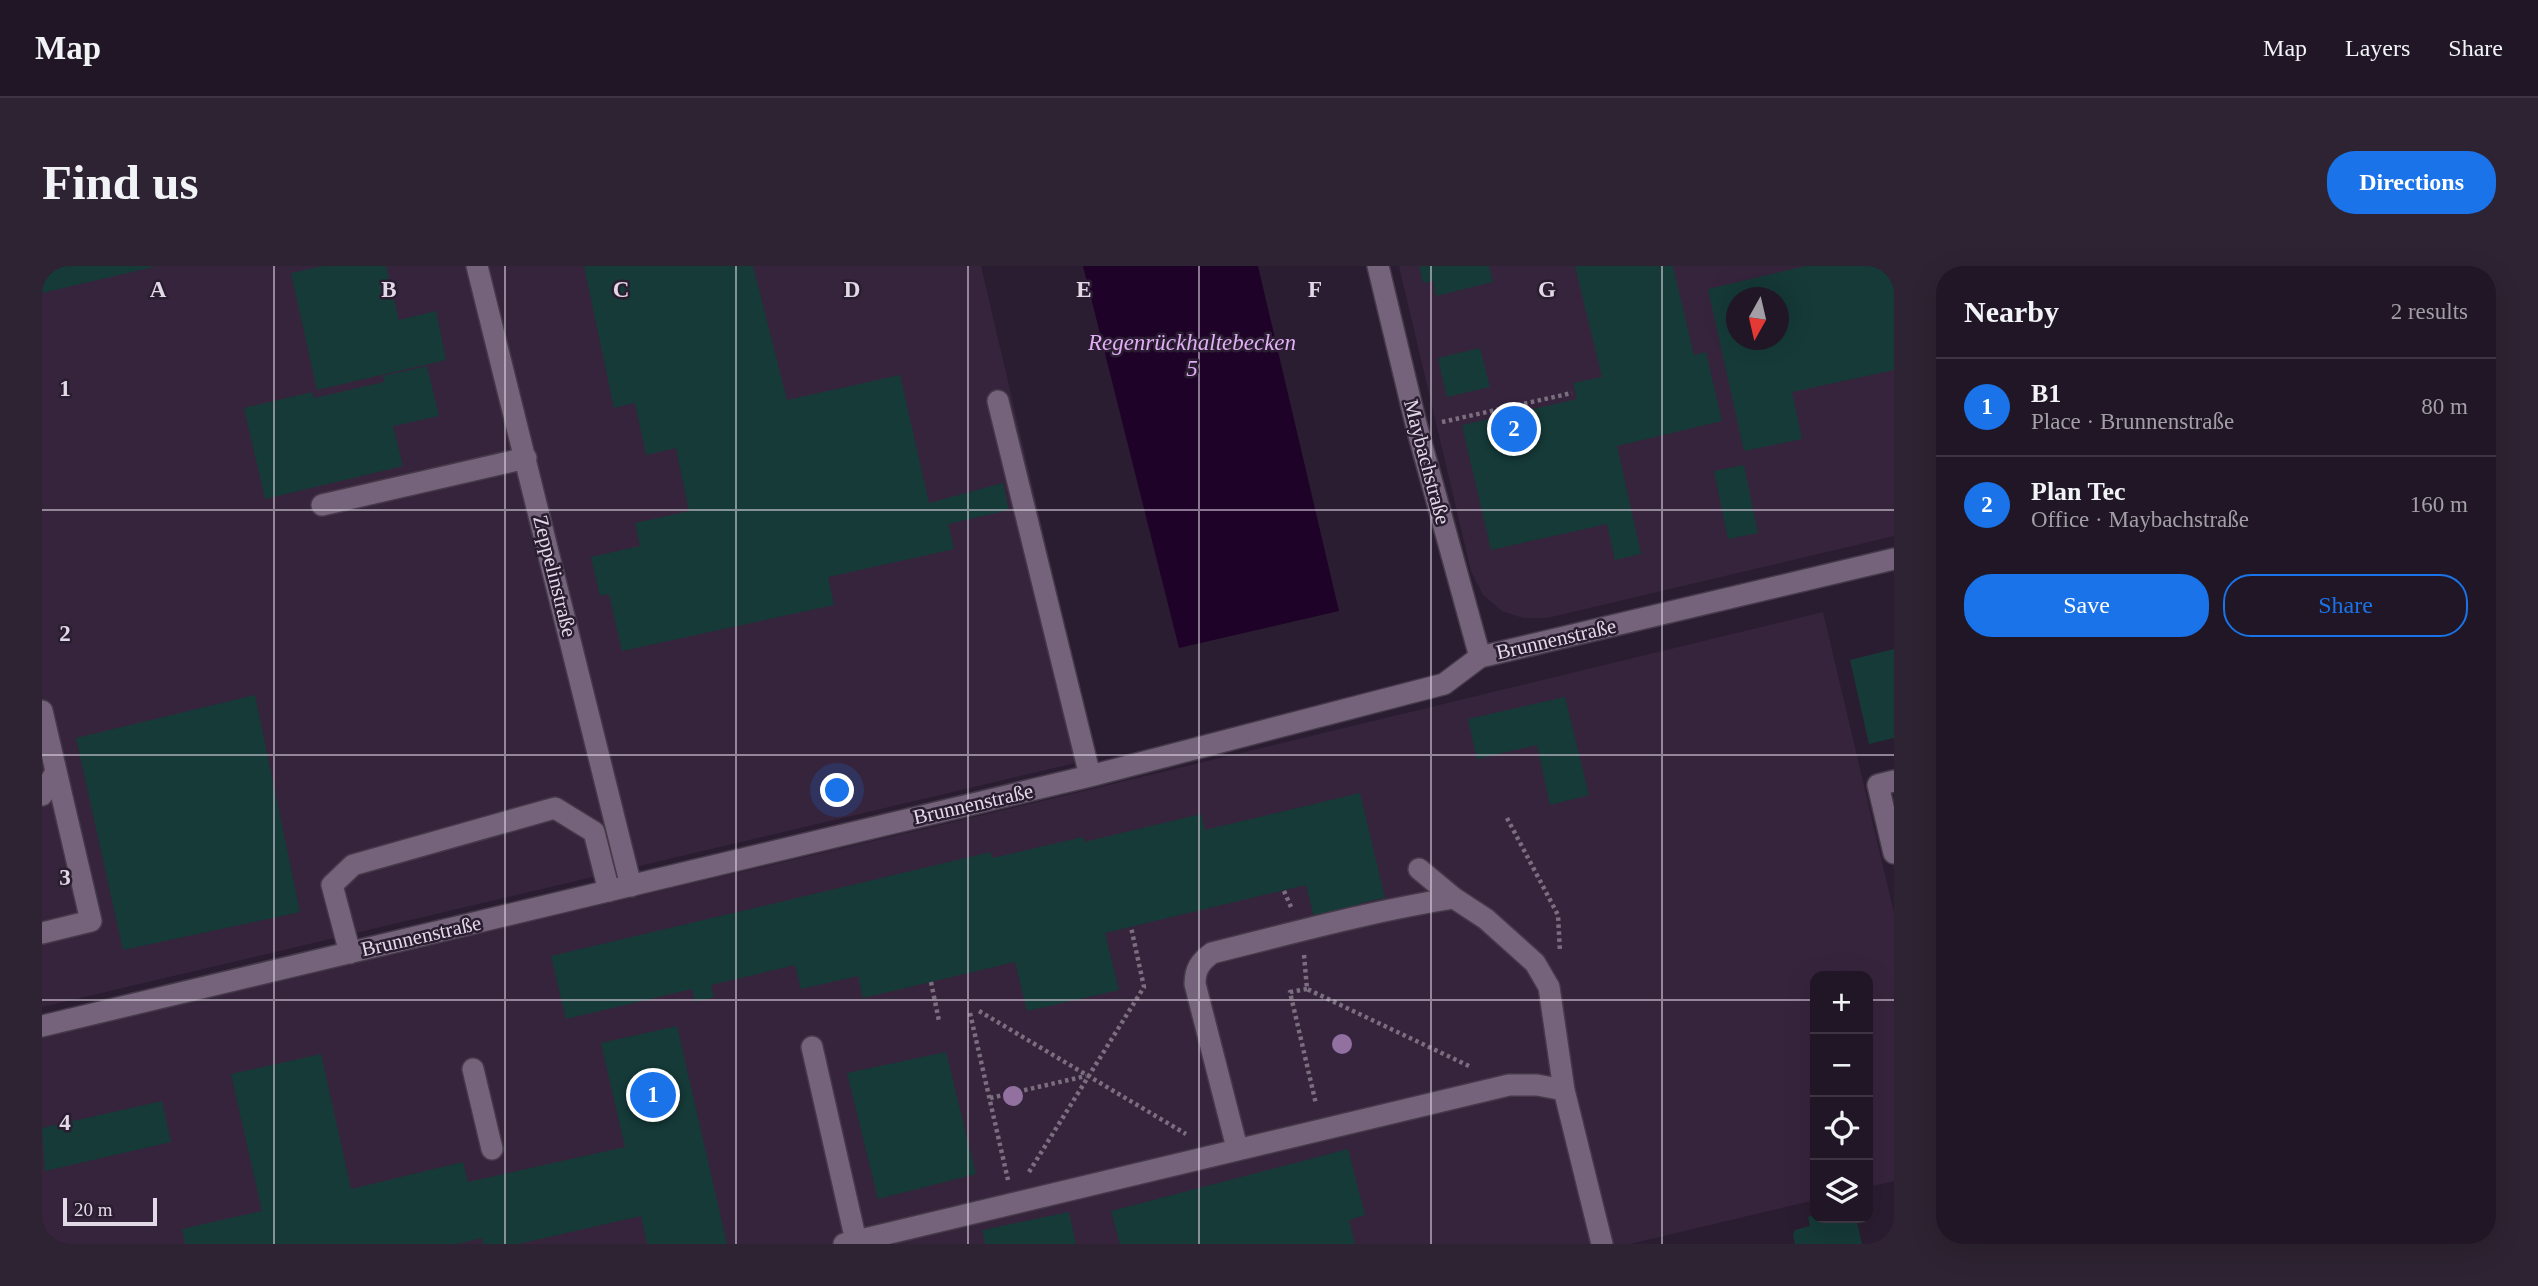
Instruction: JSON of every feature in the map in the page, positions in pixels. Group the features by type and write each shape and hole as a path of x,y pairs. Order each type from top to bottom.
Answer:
{"street":[{"name":"Zeppelinstraße","path":"477,266 631,886"},
{"name":"Maybachstraße","path":"1378,266 1417,428 1480,657"},
{"path":"998,401 1090,776"},
{"path":"321,505 526,458"},
{"name":"Brunnenstraße","path":"42,1026 1090,776 1444,684 1480,657 1894,559"},
{"path":"42,711 91,922 42,933"},
{"path":"42,795 56,772"},
{"path":"1894,781 1878,785 1894,853"},
{"path":"350,953 332,885 341,873 353,865 555,808 594,832 609,891"},
{"path":"1419,869 1454,898 1486,919 1535,963 1549,987 1564,1090 1602,1244"},
{"path":"1227,1150 1195,984 1195,972 1202,961 1212,953 1301,930 1405,906 1454,898"},
{"path":"812,1047 850,1243 1227,1150 1486,1090 1537,1085 1564,1090"},
{"path":"473,1069 492,1149"}],"path":[{"path":"1417,428 1572,393"},
{"path":"1507,818 1558,915 1560,958 1549,987"},
{"path":"1284,891 1301,930 1307,989"},
{"path":"1026,1178 1144,988 1131,927"},
{"path":"931,982 939,1020"},
{"path":"1322,1128 1290,992 1307,989 1477,1070 1486,1090"},
{"path":"979,1011 1087,1076 1227,1150"},
{"path":"970,1013 1014,1203"},
{"path":"990,1098 1087,1076"},
{"path":"1009,1181 1017,1180"}],"shaded area":[{"path":"42,266 981,266 1096,758 42,1007"},
{"path":"1399,266 1894,266 1894,536 1547,618 1523,618 1502,611 1483,595 1471,571"},
{"path":"1823,612 1894,913 1894,1181 1873,1186 1873,971 1810,971 1810,1201 1630,1244 42,1244 42,1037 1055,798"}],"water":[{"name":"Regenrückhaltebecken 5","path":"1083,266 1258,266 1339,611 1179,648"}],"building":[{"path":"42,266 153,266 153,267 42,293"},
{"path":"323,266 386,266 399,320 436,311 446,360 317,390 291,273"},
{"path":"584,266 753,266 787,400 900,375 929,503 1003,483 1009,510 948,524 954,549 828,577 834,605 622,651 609,594 600,596 591,557 640,546 635,523 689,511 676,448 646,455 635,403 614,408"},
{"path":"1419,266 1489,266 1493,282 1436,296 1433,281 1423,283"},
{"path":"1575,266 1673,266 1694,355 1706,352 1722,421 1617,446 1641,554 1615,560 1607,524 1491,550 1462,425 1577,399 1573,383 1602,377"},
{"path":"1806,266 1894,266 1894,370 1792,392 1802,439 1744,451 1708,289"},
{"path":"1480,348 1490,387 1447,397 1438,358"},
{"path":"427,366 439,416 393,426 403,466 265,499 244,408 312,392 314,398 384,382 383,376"},
{"path":"1744,465 1758,533 1728,539 1714,471"},
{"path":"1894,649 1894,738 1869,744 1850,660"},
{"path":"255,695 300,912 123,950 76,738"},
{"path":"1565,697 1589,795 1550,805 1537,745 1477,759 1468,719"},
{"path":"1360,793 1385,898 1361,903 1364,913 1314,917 1306,885 1105,933 1119,990 1027,1011 1015,962 863,998 858,976 801,989 795,965 711,985 714,997 695,1002 692,989 566,1019 551,956 991,852 992,858 1083,837 1084,842 1201,814 1205,830"},
{"path":"677,1026 727,1244 647,1244 641,1216 518,1244 483,1244 482,1238 457,1244 185,1244 182,1229 262,1211 231,1074 321,1054 351,1189 463,1162 468,1182 625,1147 601,1043"},
{"path":"946,1052 976,1174 878,1199 847,1073"},
{"path":"162,1101 171,1142 45,1171 42,1128"},
{"path":"1348,1149 1365,1215 1349,1220 1355,1244 1120,1244 1111,1211"},
{"path":"1069,1212 1076,1244 985,1244 982,1230"},
{"path":"1808,1217 1810,1223 1857,1223 1862,1244 1795,1244 1793,1234 1795,1230 1810,1226"}],"place":[{"name":"Plan Tec","path":"1514,429"},
{"name":"B1","path":"653,1095"}]}
